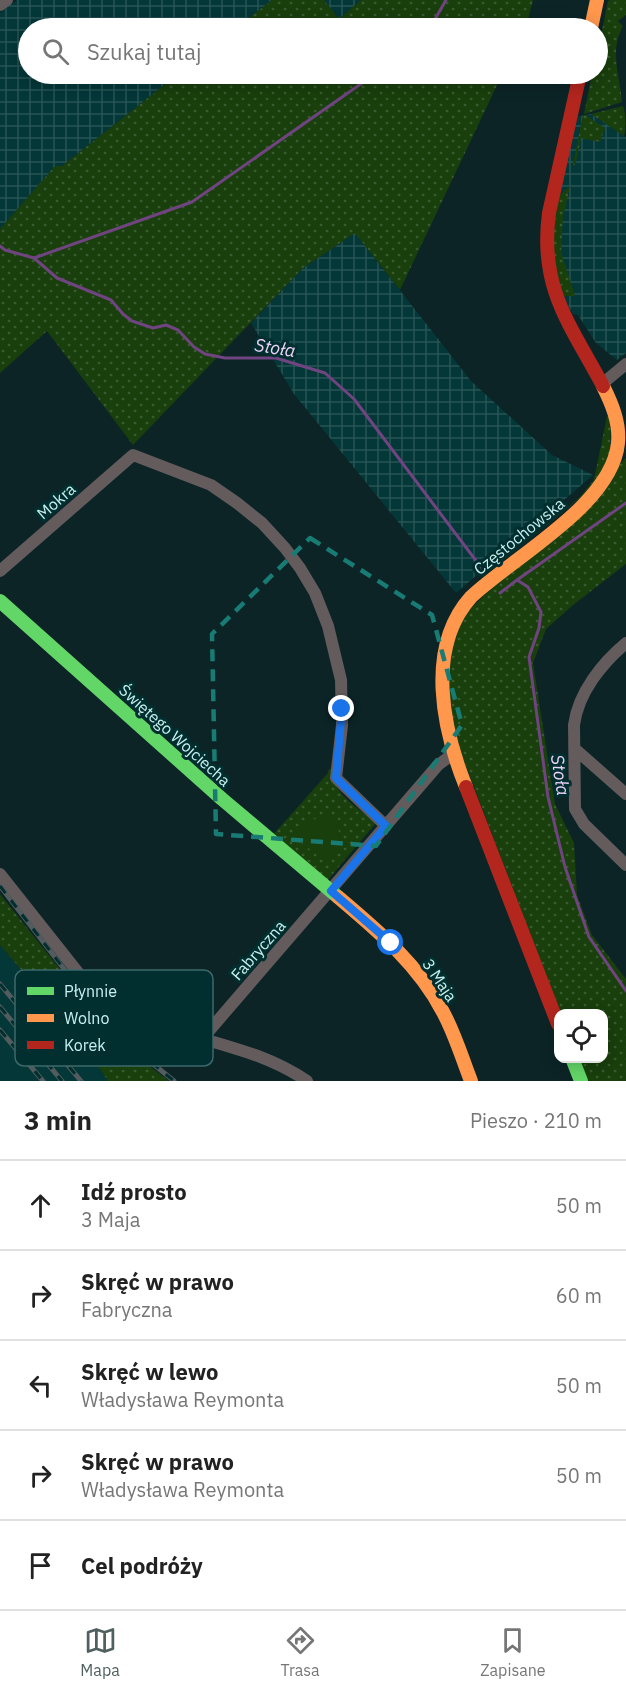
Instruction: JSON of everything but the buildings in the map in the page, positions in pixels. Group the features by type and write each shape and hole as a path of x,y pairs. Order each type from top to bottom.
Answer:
{"street":[{"path":"0,5 7,0"},
{"path":"593,18 597,0"},
{"name":"Częstochowska","path":"554,1014 453,754 447,727 443,673 446,642 455,619 476,593 589,500 601,485 622,448 622,425 561,308 547,262 547,221 578,84"},
{"path":"602,384 626,364"},
{"name":"Mokra","path":"0,572 133,455 211,485 262,523 285,548 315,593 328,626 341,680 342,725 336,778 386,826"},
{"name":"Świętego Wojciecha","path":"0,601 222,800 331,891"},
{"path":"626,643 605,663 579,704 574,725 575,809 584,824 626,865"},
{"path":"575,749 626,794"},
{"name":"Fabryczna","path":"213,1026 438,765 453,754"},
{"path":"0,874 77,970"},
{"name":"3 Maja","path":"331,891 391,943 429,989 453,1034 471,1081"},
{"path":"213,1042 286,1066 307,1081"},
{"path":"574,1063 581,1081"}],"highlighted area":[{"path":"310,538 432,615 462,725 376,846 216,834 212,634"}],"shaded area":[{"path":"17,0 272,0 249,18 18,18 18,84 165,84 62,166 55,167 0,229 0,13"},
{"path":"324,0 361,0 340,18"},
{"path":"591,114 626,137 626,353 617,360 596,343 578,315 573,314 562,295 552,237 575,117"},
{"path":"355,233 471,381 552,455 593,475 456,593 294,394 251,323 303,268"},
{"path":"0,945 21,970 15,970 15,1066 98,1066 108,1081 0,1081"}],"green space":[{"path":"272,0 324,0 338,18 249,18"},
{"path":"361,0 533,0 528,18 340,18"},
{"path":"626,0 626,15 618,21 623,26 616,54 622,102 584,114 590,84 608,84 608,18 605,18 608,1"},
{"path":"165,84 498,84 400,290 355,233 303,268 133,445 47,331 0,373 0,229 55,166 62,166"},
{"path":"623,106 624,136 591,114"},
{"path":"583,115 588,115 605,128 600,142 581,138 575,166 573,164"},
{"path":"570,186 563,217 561,252 575,296 564,296 551,257 558,197"},
{"path":"607,416 611,419 610,457 591,489 475,584 580,497 593,481"},
{"path":"626,458 626,564 546,629 533,663 555,804 574,843 577,895 592,935 626,979 626,1081 588,1081 581,1063 608,1063 608,1009 559,1009 453,732 448,689 452,644 463,616"},
{"path":"329,769 341,793 376,823 327,881 272,836 328,773"},
{"path":"319,817 338,819 340,851 328,864 292,835 299,827"},
{"path":"0,894 61,970 21,970 0,945"},
{"path":"98,1066 149,1066 169,1081 108,1081"}],"waterway":[{"path":"436,18 446,0"},
{"path":"34,258 192,202 361,84"},
{"name":"Stoła","path":"0,246 5,250 34,258 57,278 111,300 132,321 153,328 166,325 178,330 194,347 205,354 225,358 276,358 325,373 354,399 483,570"},
{"path":"517,580 626,503"},
{"name":"Stoła","path":"500,593 517,580 528,587 541,612 539,628 529,657 548,797 565,867 589,937 626,991"}],"railway":[{"path":"0,886 65,970"},
{"path":"0,984 15,1002"},
{"path":"0,1007 15,1025"},
{"path":"0,1030 15,1048"},
{"path":"30,1066 43,1081"},
{"path":"49,1066 62,1081"},
{"path":"68,1066 81,1081"},
{"path":"156,1066 174,1081"}],"traffic: fast":[{"path":"0,601 222,799 338,897"},
{"path":"574,1063 581,1081"}],"traffic: slow":[{"path":"593,18 597,0"},
{"path":"466,787 445,715 443,664 448,640 457,617 471,597 580,508 598,488 612,466 618,443 618,428 615,414 603,386"},
{"path":"338,897 382,935 422,979 447,1020 471,1081"}],"traffic: jam":[{"path":"578,84 549,213 547,239 549,263 560,304 603,386"},
{"path":"466,787 554,1014"}],"route":[{"path":"342,709 336,778 386,826 331,891 391,943"}]}
